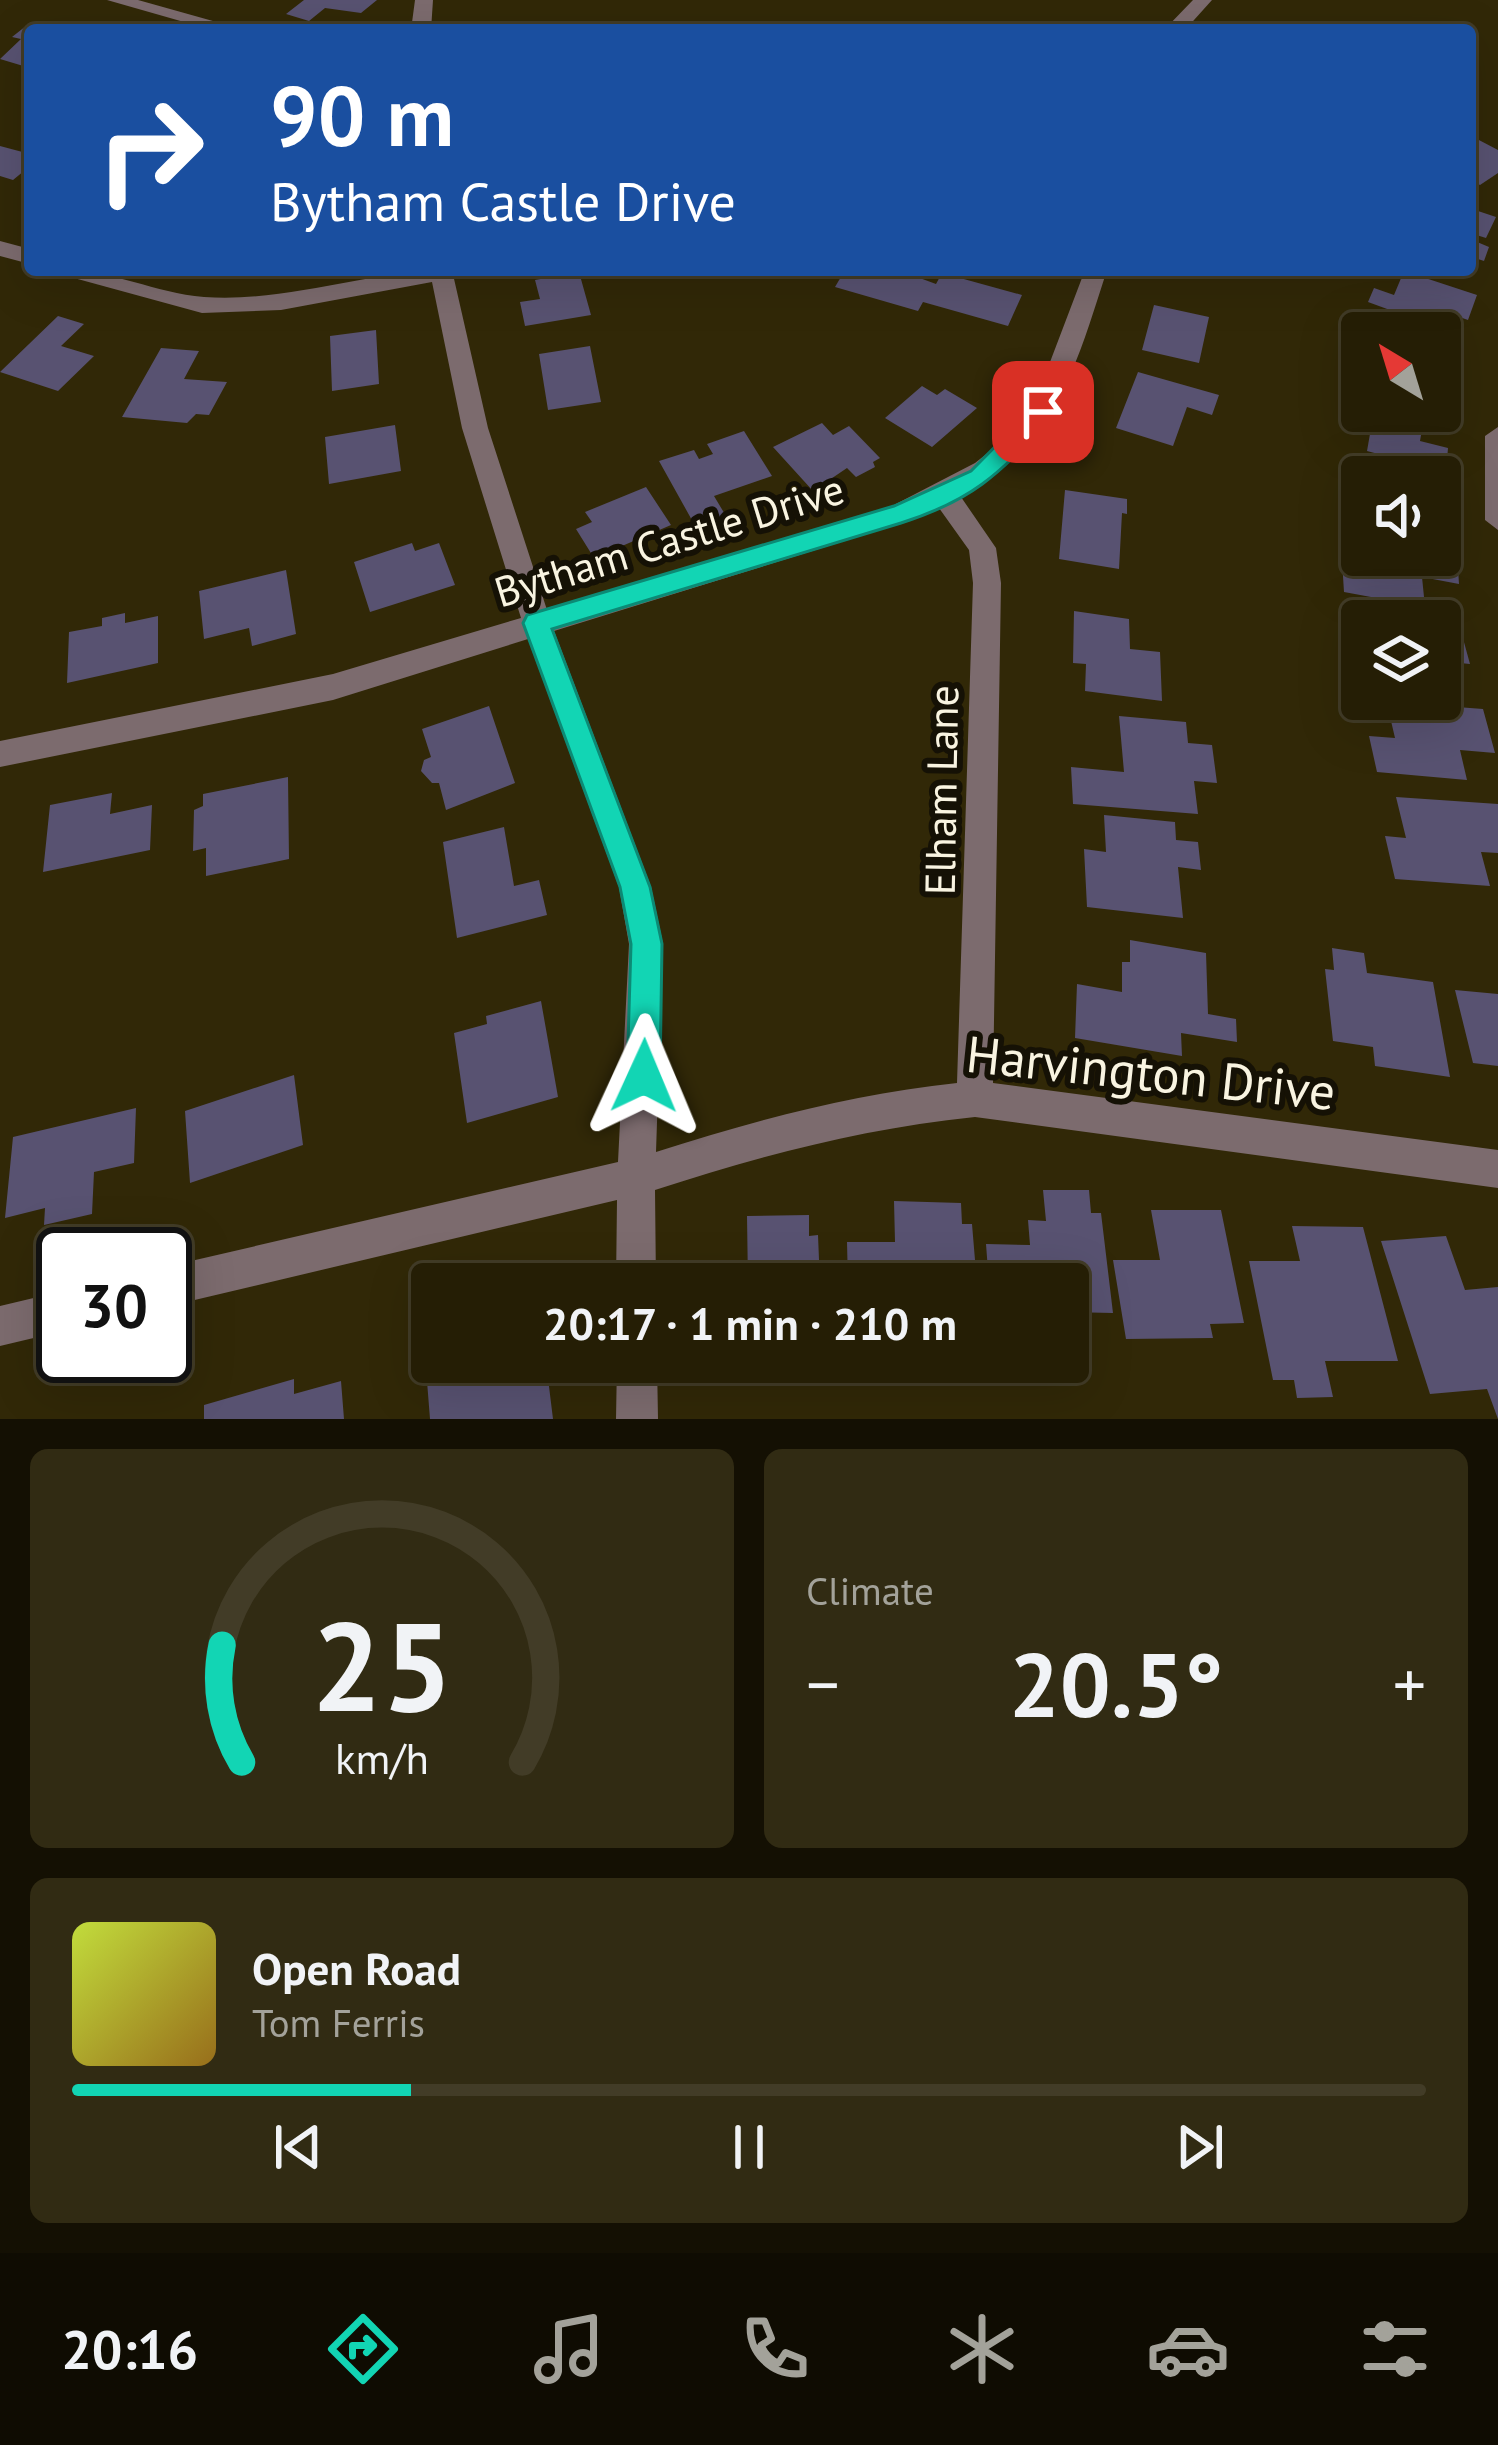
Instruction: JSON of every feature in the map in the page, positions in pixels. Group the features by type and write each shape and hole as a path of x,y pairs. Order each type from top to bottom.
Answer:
{"street":[{"path":"116,0 211,24"},
{"path":"1178,24 1203,0"},
{"path":"1165,7 1170,24"},
{"path":"93,276 202,305 281,302 420,276"},
{"path":"442,276 470,421 504,538 635,887 646,944 636,1263"},
{"name":"Bytham Castle Drive","path":"0,754 333,687 901,514 945,496 980,477 1043,412 1094,276"},
{"path":"1498,436 1498,520"},
{"name":"Elham Lane","path":"945,496 982,548 987,583 975,1099"},
{"name":"Harvington Drive","path":"192,1282 636,1177 779,1131 891,1108 975,1099 1498,1169"},
{"path":"0,1326 36,1317"},
{"path":"637,1383 637,1419"}],"building":[{"path":"304,0 377,0 361,13 325,8 309,21 286,14"},
{"path":"24,28 24,66 0,59 21,39 12,37"},
{"path":"1476,140 1498,150 1498,173 1480,185 1476,183"},
{"path":"0,146 24,152 24,171 13,180 0,176"},
{"path":"1476,210 1496,217 1486,238 1476,235"},
{"path":"1476,242 1489,247 1484,261 1478,259 1476,267"},
{"path":"580,276 591,315 525,326 520,302 540,299 535,280"},
{"path":"841,276 914,276 936,284 940,276 953,276 1022,295 1008,326 923,302 918,311 835,287"},
{"path":"1402,276 1419,276 1477,295 1468,320 1461,318 1461,312 1395,312 1368,302 1374,288 1394,295"},
{"path":"1154,305 1209,317 1199,363 1142,350"},
{"path":"58,316 84,324 61,346 94,356 58,391 0,372"},
{"path":"376,330 379,384 332,391 330,336"},
{"path":"590,346 601,402 548,410 539,354"},
{"path":"161,348 199,351 184,379 227,382 209,415 196,414 187,423 122,417"},
{"path":"1138,372 1219,395 1212,415 1187,407 1173,446 1116,428"},
{"path":"922,386 937,395 945,389 977,408 932,447 885,418"},
{"path":"822,423 833,435 849,426 880,458 873,462 875,467 856,477 847,468 813,491 773,447"},
{"path":"395,425 401,471 329,484 325,437"},
{"path":"744,431 772,476 714,496 729,521 698,531 659,461 694,450 699,459 713,454 707,444"},
{"path":"1370,432 1422,432 1420,441 1448,448 1447,456 1386,456 1367,451"},
{"path":"646,487 671,525 594,558 576,529 592,522 585,512"},
{"path":"1065,490 1127,499 1119,569 1059,559"},
{"path":"412,543 415,551 439,543 455,585 370,612 354,562"},
{"path":"286,570 296,634 252,646 249,628 204,639 199,591"},
{"path":"1343,576 1458,576 1459,584 1422,577 1424,600 1387,600 1344,592"},
{"path":"1074,611 1129,619 1130,649 1160,652 1162,701 1085,691 1086,664 1073,663"},
{"path":"125,613 125,623 158,616 158,663 67,683 69,632 102,626 102,618"},
{"path":"1461,631 1470,664 1461,663"},
{"path":"489,706 515,783 446,810 439,783 432,783 421,771 424,760 431,757 422,729"},
{"path":"1461,707 1483,709 1495,753 1460,750 1467,780 1377,772 1369,736 1395,738 1391,720 1461,720"},
{"path":"1119,716 1186,722 1188,743 1212,745 1217,783 1194,781 1198,814 1073,804 1071,767 1124,772"},
{"path":"288,777 289,859 206,876 206,848 193,851 194,810 203,806 203,794"},
{"path":"112,793 110,814 152,805 150,850 43,872 50,805"},
{"path":"1396,797 1498,804 1498,853 1481,852 1490,886 1395,879 1385,836 1406,838"},
{"path":"1104,815 1175,822 1176,840 1198,842 1201,870 1178,867 1183,918 1087,907 1084,849 1106,852"},
{"path":"504,827 514,886 539,880 547,915 457,938 443,842"},
{"path":"1130,940 1206,953 1208,1014 1236,1019 1237,1042 1181,1033 1182,1056 1075,1038 1077,984 1122,992 1122,962 1130,962"},
{"path":"1332,948 1364,953 1367,973 1433,982 1450,1077 1375,1066 1373,1047 1333,1041 1325,969 1334,970"},
{"path":"1455,990 1498,994 1498,1066 1473,1063"},
{"path":"541,1001 558,1097 467,1123 454,1033 487,1024 486,1016"},
{"path":"294,1075 303,1145 190,1183 185,1111"},
{"path":"136,1108 134,1163 94,1172 92,1214 44,1225 45,1208 5,1218 13,1137"},
{"path":"1043,1190 1089,1190 1091,1213 1101,1213 1113,1313 1089,1312 1089,1263 987,1263 986,1244 1030,1245 1028,1220 1046,1221"},
{"path":"894,1201 961,1203 962,1224 972,1224 975,1263 848,1263 847,1242 895,1242"},
{"path":"1151,1210 1221,1210 1244,1323 1210,1324 1213,1338 1126,1339 1113,1260 1160,1260"},
{"path":"809,1215 809,1236 818,1235 819,1263 748,1263 747,1216"},
{"path":"1292,1226 1363,1227 1398,1361 1325,1361 1333,1397 1297,1398 1294,1380 1273,1380 1249,1261 1300,1261"},
{"path":"1446,1236 1465,1290 1498,1287 1498,1419 1487,1389 1430,1394 1381,1241"},
{"path":"294,1379 294,1394 341,1381 344,1419 204,1419 204,1405"},
{"path":"427,1383 549,1383 553,1419 430,1419"}],"route":[{"path":"644,1076 646,944 635,887 536,623 901,514 945,496 980,477 1043,412"}]}
